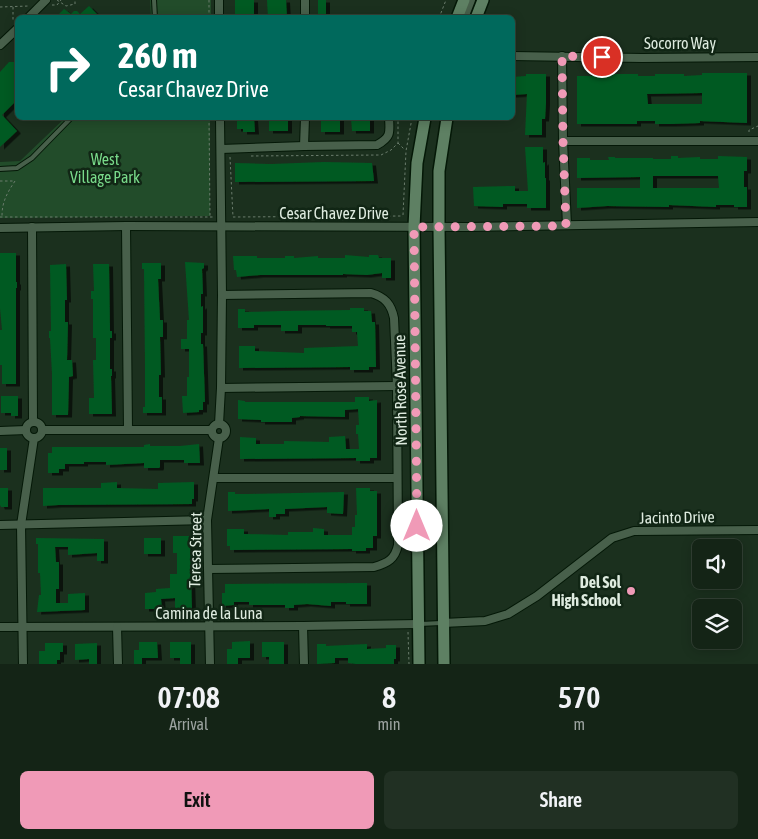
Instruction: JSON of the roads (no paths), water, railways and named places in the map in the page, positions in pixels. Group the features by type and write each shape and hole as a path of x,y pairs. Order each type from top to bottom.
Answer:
{"main road":[{"path":"458,15 464,0"},
{"path":"477,15 483,0"},
{"name":"North Rose Avenue","path":"419,664 413,624 409,227 417,163 426,120"},
{"path":"444,664 439,227 440,171 447,120"}],"street":[{"path":"31,15 46,0"},
{"path":"219,0 219,15"},
{"path":"305,0 305,15"},
{"path":"465,15 471,0"},
{"path":"0,45 15,31"},
{"name":"Socorro Way","path":"515,56 758,57"},
{"path":"562,56 566,226"},
{"path":"42,430 128,429 216,427 223,426 226,431 224,436 219,438 213,434 216,427 221,388 220,120"},
{"path":"304,146 305,120"},
{"path":"221,149 377,145 386,140 390,132 389,120"},
{"path":"563,141 754,141"},
{"name":"Cesar Chavez Drive","path":"0,228 126,226 566,226 758,222"},
{"path":"126,226 128,429"},
{"path":"32,227 33,422"},
{"path":"208,569 374,567 391,560 395,555 398,545 397,386 394,318 391,308 386,301 371,293 222,295"},
{"path":"221,388 397,386"},
{"path":"33,422 39,424 42,430 40,436 34,438 27,434 26,430 26,426 33,422"},
{"path":"0,431 26,430"},
{"path":"23,664 21,525 34,438"},
{"name":"Teresa Street","path":"210,664 207,520 219,438"},
{"path":"214,478 397,478"},
{"path":"0,525 207,520"},
{"name":"Jacinto Drive","path":"443,623 485,621 508,614 536,596 612,538 634,531 758,530"},
{"name":"Camina de la Luna","path":"0,628 413,624"},
{"path":"303,626 304,664"},
{"path":"117,627 118,664"}],"lane":[{"path":"154,0 155,15"},
{"path":"0,169 16,168 32,158 70,120"},
{"path":"413,624 443,623"}],"place":[{"name":"Del Sol High School","path":"631,591"}],"park label":[{"name":"West Village Park","path":"105,168"}]}
